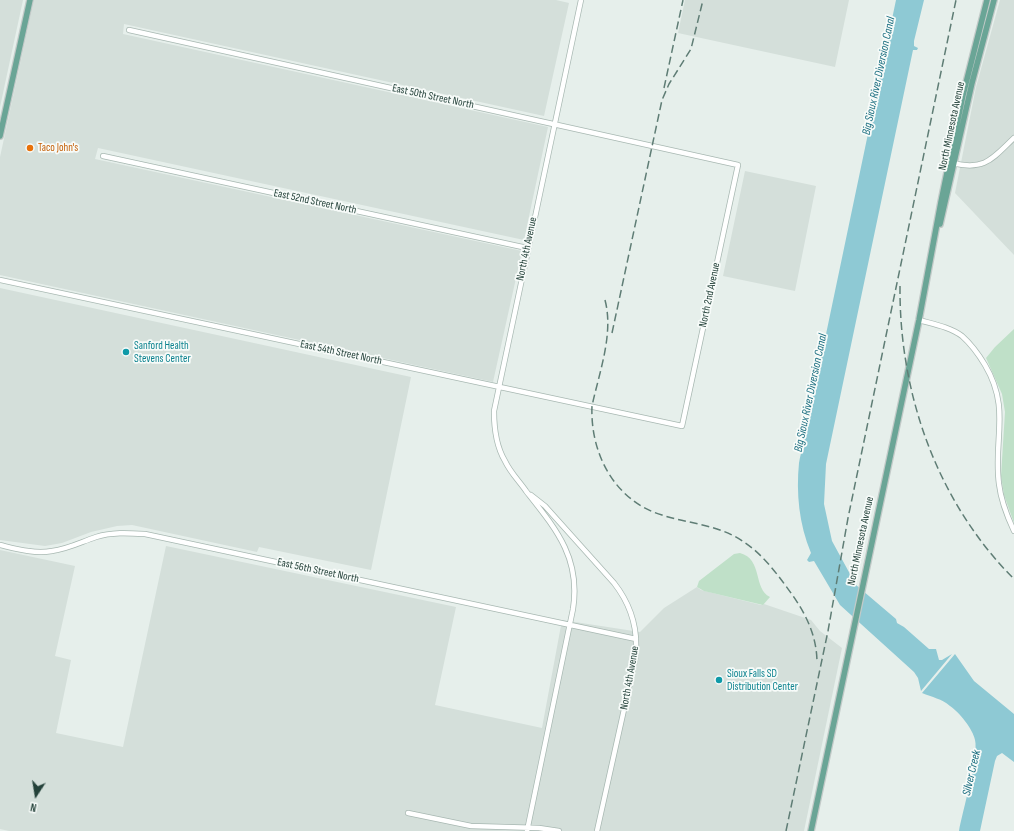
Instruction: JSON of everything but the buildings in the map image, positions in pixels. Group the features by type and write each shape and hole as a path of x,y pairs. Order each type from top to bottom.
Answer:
{"main road":[{"path":"0,136 30,0"},
{"name":"North Minnesota Avenue","path":"952,163 965,88 987,0"},
{"name":"North Minnesota Avenue","path":"811,831 919,320 931,256 952,163 994,0"}],"street":[{"name":"North 4th Avenue","path":"527,829 570,625 575,590 574,573 570,555 560,536 509,468 498,446 494,411 527,248 581,0"},
{"name":"East 50th Street North","path":"129,30 738,165"},
{"path":"952,163 973,166 987,163 1014,138"},
{"name":"East 52nd Street North","path":"103,156 527,248"},
{"name":"North 2nd Avenue","path":"682,426 738,165"},
{"name":"East 54th Street North","path":"0,280 682,426"},
{"path":"919,320 950,330 962,336 979,355 993,380 1001,414 999,485 1006,512 1014,531"},
{"name":"North 4th Avenue","path":"527,491 545,506 620,590 631,614 636,639 635,660 597,831"},
{"name":"East 56th Street North","path":"0,545 34,552 49,552 69,548 112,533 145,534 636,639"},
{"path":"408,813 471,826 560,831"}],"shaded area":[{"path":"0,0 23,0 0,107"},
{"path":"34,0 556,0 569,3 544,116 124,24 123,34 548,127 524,240 98,148 95,159 522,251 493,382 0,275 0,157"},
{"path":"685,0 849,0 835,67 678,33"},
{"path":"1000,0 1014,0 1014,255 955,193 976,87"},
{"path":"745,171 816,186 795,291 723,276"},
{"path":"0,288 411,377 371,570 259,547 257,552 132,525 117,526 91,532 62,543 45,546 0,540"},
{"path":"166,546 456,607 435,705 542,728 562,620 640,632 664,608 697,587 701,590 761,605 764,604 811,620 820,631 842,648 804,831 9,831 0,829 0,550 75,566 55,656 71,660 56,733 123,747"}],"green space":[{"path":"1014,329 1014,523 1004,495 1001,476 1005,412 1002,394 986,358"},
{"path":"740,553 747,556 752,561 761,588 770,597 763,605 704,591 697,587 699,581 734,554"}],"water":[{"path":"896,0 924,0 914,41 914,46 918,48 917,50 913,50 826,464 824,504 832,541 856,585 896,619 897,623 904,627 929,649 936,649 939,660 942,660 952,654 921,691 918,678 914,672 840,605 814,561 809,562 807,560 811,553 801,520 798,497 799,463"},
{"path":"955,654 974,681 1014,714 1014,762 1002,753 997,756 980,831 959,831 975,758 976,747 972,731 954,709 940,700 922,693"}],"railway":[{"path":"664,88 683,0"},
{"path":"612,333 662,100 669,84 691,49 703,0"},
{"path":"786,831 828,631 848,518 956,0"},
{"path":"900,286 901,326 907,366 915,405 928,444 944,481 964,516 987,549 1014,579"},
{"path":"605,300 608,326 607,340 592,406 595,441 601,458 609,473 619,487 631,499 645,508 671,518 707,526 725,532 743,541 759,554 785,585 806,617 813,635 817,663"}],"place":[{"name":"Taco John's","path":"30,148"},
{"name":"Sanford Health Stevens Center","path":"126,352"},
{"name":"Sioux Falls SD Distribution Center","path":"719,680"}],"water label":[{"name":"Big Sioux River Diversion Canal","path":"879,76"},
{"name":"Big Sioux River Diversion Canal","path":"811,393"},
{"name":"Silver Creek","path":"972,773"}]}
